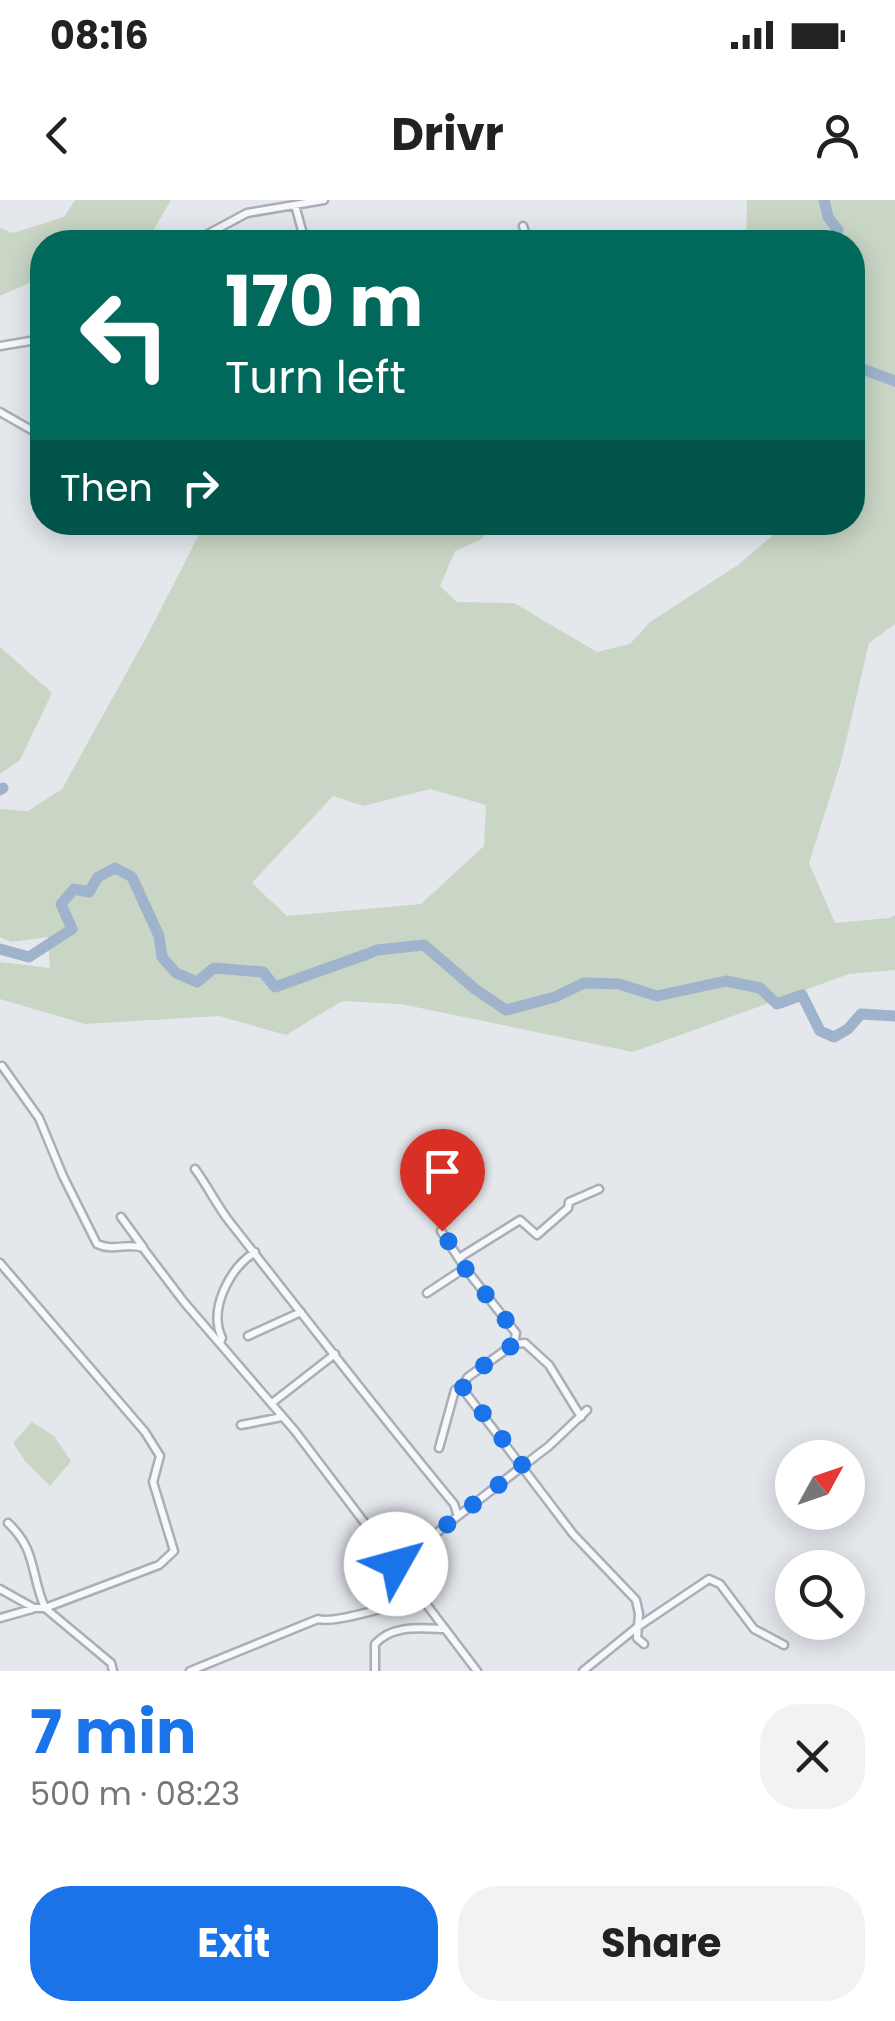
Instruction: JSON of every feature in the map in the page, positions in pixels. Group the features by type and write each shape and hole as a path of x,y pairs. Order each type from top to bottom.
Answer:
{"street":[{"path":"216,230 247,214 324,200"},
{"path":"295,205 302,230"},
{"path":"523,226 524,230"},
{"path":"0,346 30,341"},
{"path":"0,412 30,429"},
{"path":"2,1066 39,1118 97,1244 108,1249 134,1244 144,1248"},
{"path":"195,1169 211,1197 391,1430 454,1504 458,1516"},
{"path":"459,1258 520,1220 537,1235 568,1208 569,1202 599,1189"},
{"path":"121,1216 220,1343 283,1416 477,1671"},
{"path":"442,1231 465,1268 510,1322 516,1333 514,1344"},
{"path":"220,1343 222,1338 216,1327 221,1296 240,1264 256,1252"},
{"path":"0,1264 145,1432 160,1456 153,1482 174,1552 159,1565 45,1608 0,1618"},
{"path":"427,1293 465,1268"},
{"path":"248,1336 301,1312"},
{"path":"396,1564 523,1466 584,1413 549,1365 525,1344 514,1344 455,1390 439,1448"},
{"path":"272,1404 335,1354"},
{"path":"462,1386 573,1534 636,1600 636,1628 644,1644"},
{"path":"241,1425 283,1416"},
{"path":"8,1523 31,1551 34,1576 45,1608 111,1664 114,1671"},
{"path":"583,1671 636,1628 709,1580 720,1584 754,1629 784,1645"},
{"path":"0,1590 34,1608"},
{"path":"190,1671 318,1619 327,1622 346,1618 406,1602 418,1594"},
{"path":"374,1671 375,1644 385,1634 444,1629"}],"green space":[{"path":"75,200 171,200 154,230 30,230 30,282 0,296 0,228 13,233 64,217"},
{"path":"747,200 895,200 895,624 869,643 841,762 809,863 835,923 895,915 895,970 849,974 633,1052 401,1004 342,1001 286,1035 219,1016 85,1024 0,999 0,962 50,968 48,937 11,942 0,937 0,809 28,811 62,789 199,535 485,535 455,551 440,586 457,602 514,603 597,652 630,644 650,622 738,565 773,535 865,535 865,230 746,230","holes":["430,789 486,805 484,846 421,904 287,916 252,883 333,796 363,806"]},
{"path":"0,647 52,693 20,760 0,774"},
{"path":"32,1422 54,1436 71,1461 50,1486 13,1443"}],"waterway":[{"path":"824,200 828,217 838,230"},
{"path":"865,370 895,381"},
{"path":"0,949 29,957 72,929 61,904 74,889 89,892 98,877 115,868 132,877 159,936 162,957 176,973 197,982 214,968 263,972 275,987 367,954"},
{"path":"363,956 377,950 424,945 506,1010 555,997 584,983 619,984 657,996 726,981 760,988 777,1004 802,995 820,1031 834,1037 861,1014 895,1016"}],"route":[{"path":"396,1564 523,1466 462,1386 484,1364 514,1344 516,1333 465,1268 442,1231"}]}
